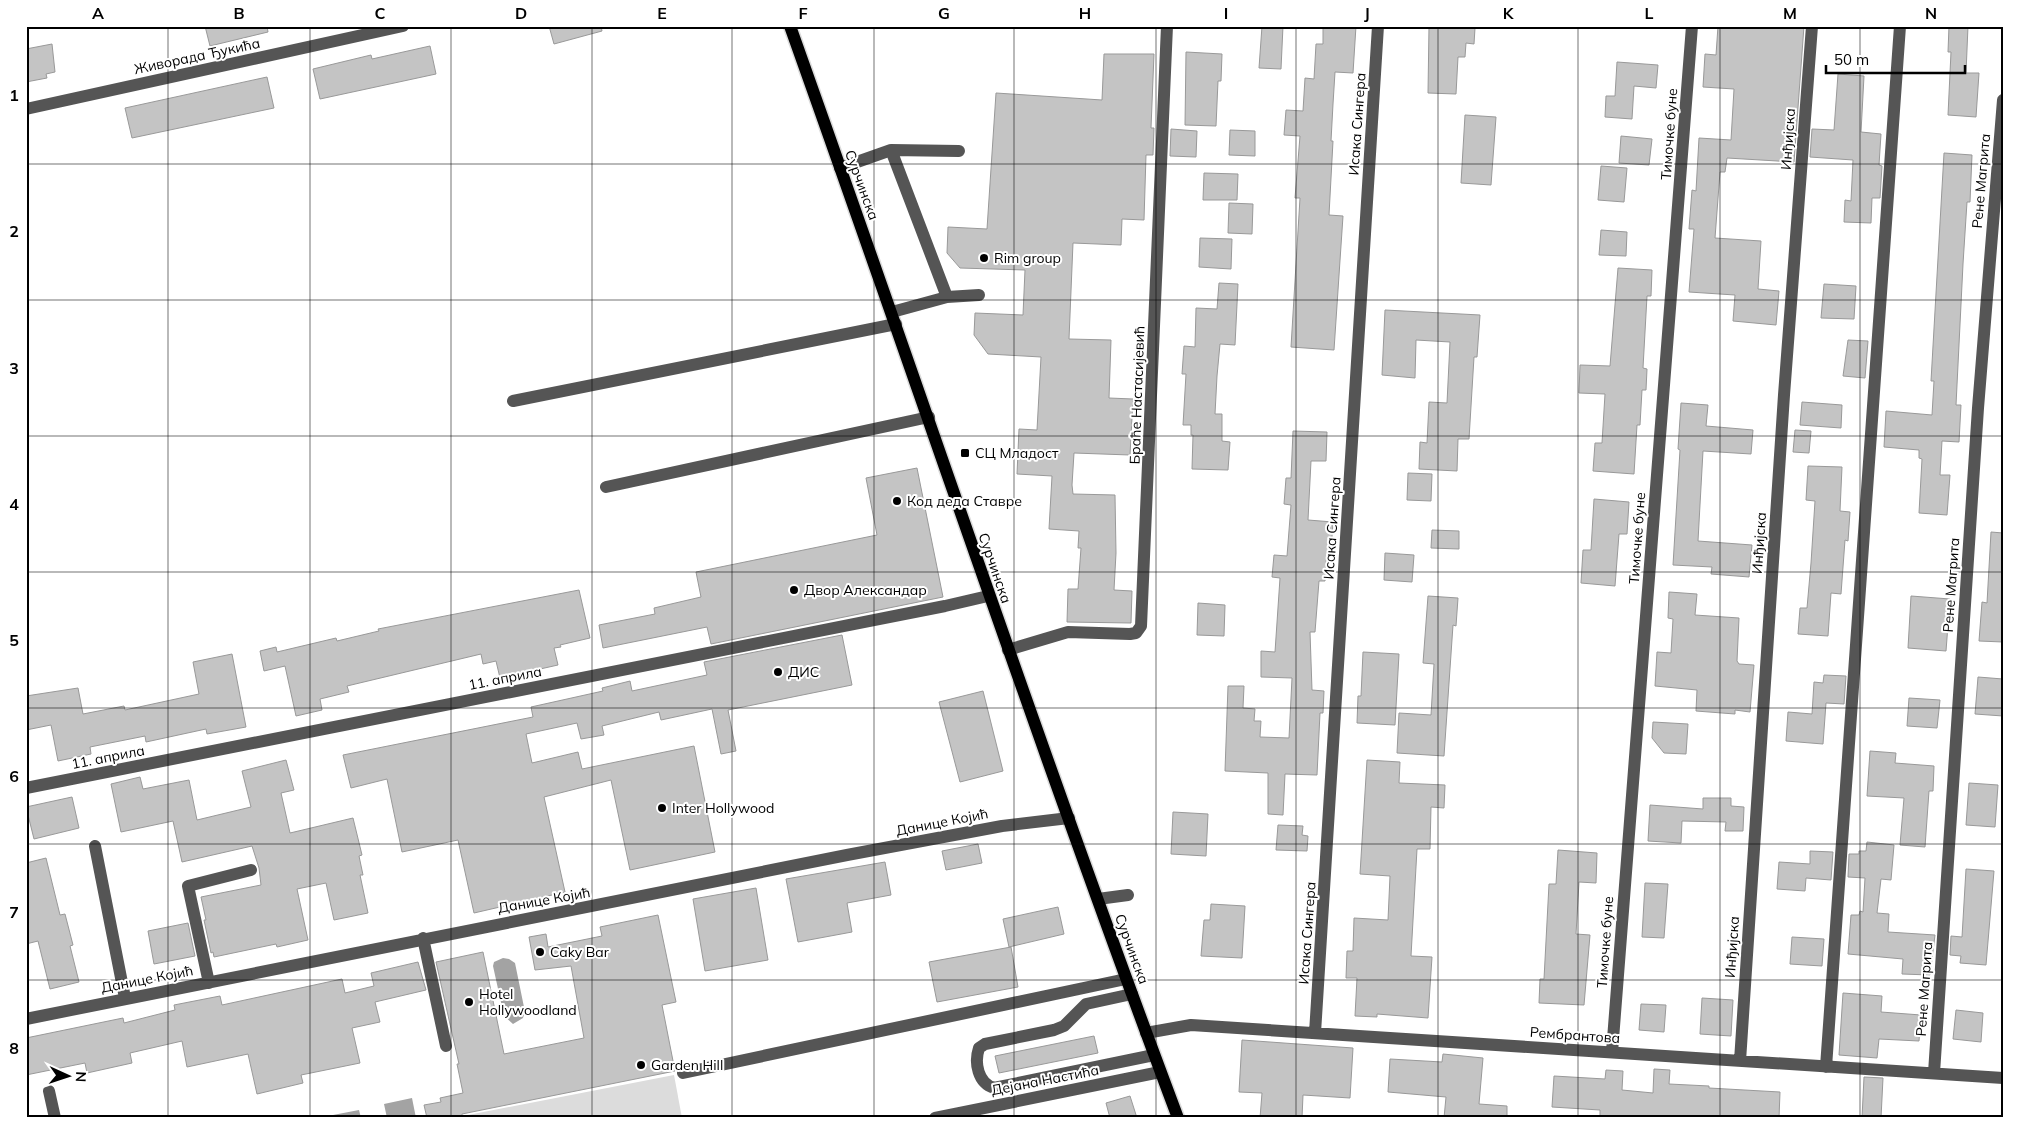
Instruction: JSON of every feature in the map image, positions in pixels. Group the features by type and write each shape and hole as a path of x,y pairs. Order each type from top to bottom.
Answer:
{"main road":[{"name":"Сурчинска","path":"790,26 929,417 988,596 1178,1118"}],"street":[{"name":"Живорада Ђукића","path":"26,109 404,26"},
{"name":"Браће Настасијевић","path":"1008,650 1068,632 1130,634 1136,632 1141,626 1167,26"},
{"name":"Исака Сингера","path":"1315,1032 1378,26"},
{"name":"Тимочке буне","path":"1612,1052 1692,26"},
{"name":"Инђијска","path":"1740,1061 1784,395 1812,26"},
{"path":"1826,1067 1900,26"},
{"name":"Рене Магрита","path":"1934,1073 1978,408 2003,100"},
{"path":"840,168 891,150 959,151"},
{"path":"891,150 947,297"},
{"path":"512,401 894,318 947,297 979,295"},
{"path":"606,487 929,417"},
{"name":"11. априла","path":"26,788 953,605 988,596"},
{"name":"Данице Којић","path":"26,1019 423,938 620,902 961,833 1069,818"},
{"path":"95,846 125,998"},
{"path":"209,983 188,886 251,870"},
{"path":"1098,899 1128,896"},
{"path":"423,938 446,1046"},
{"path":"683,1073 1126,979"},
{"path":"1132,994 1086,1004 1064,1026 1054,1030 985,1044 979,1048 976,1058 982,1080 986,1086 994,1088 1154,1055"},
{"name":"Рембрантова","path":"1146,1033 1191,1025 2003,1078"},
{"name":"Дејана Настића","path":"935,1118 1160,1072"},
{"path":"48,1091 54,1118"}],"shaded area":[{"path":"503,958 515,963 525,1012 523,1018 513,1024 504,1016 493,966 494,962"},
{"path":"674,1075 682,1118 464,1118 463,1116"},
{"path":"412,1098 416,1118 387,1118 384,1104"},
{"path":"359,1110 361,1118 334,1118 333,1115"}],"building":[{"path":"205,26 267,26 268,32 210,46"},
{"path":"549,26 601,26 602,31 554,44"},
{"path":"1262,26 1283,26 1281,69 1259,68"},
{"path":"1323,26 1356,26 1353,73 1335,72 1329,215 1343,216 1334,350 1291,347 1300,198 1295,198 1300,136 1284,135 1286,110 1303,111 1305,78 1314,79 1316,44 1323,44"},
{"path":"1429,26 1475,28 1474,44 1466,43 1465,57 1458,57 1456,94 1428,93"},
{"path":"1718,26 1804,26 1794,162 1727,158 1725,172 1720,172 1715,238 1761,241 1758,289 1779,291 1776,325 1733,321 1735,295 1689,292 1694,229 1689,229 1692,190 1696,191 1699,138 1731,140 1734,89 1703,87 1705,54 1716,55"},
{"path":"1949,26 1968,26 1966,73 1979,73 1976,117 1948,115 1951,52 1948,52"},
{"path":"52,44 55,72 46,74 47,78 26,82 26,49"},
{"path":"430,46 436,74 320,99 313,69 371,55 372,59"},
{"path":"1186,52 1222,54 1221,81 1218,81 1216,126 1185,125"},
{"path":"1104,54 1154,54 1151,128 1154,128 1153,155 1146,155 1144,220 1122,219 1121,245 1073,243 1069,339 1111,340 1109,398 1133,399 1130,455 1074,453 1072,485 1073,494 1115,495 1116,553 1114,590 1132,591 1131,623 1067,622 1068,589 1078,589 1081,548 1078,548 1079,531 1049,529 1052,476 1017,474 1019,429 1037,430 1041,357 988,354 974,335 975,313 1023,315 1025,270 960,268 947,253 948,227 987,229 996,93 1102,100"},
{"path":"1617,62 1658,65 1656,88 1634,86 1632,119 1605,117 1606,96 1615,96"},
{"path":"1838,74 1864,76 1861,132 1881,134 1879,165 1882,166 1880,198 1872,198 1871,223 1844,222 1845,200 1851,201 1853,160 1810,157 1812,129 1834,130"},
{"path":"267,77 274,108 132,138 125,108"},
{"path":"1465,115 1496,117 1491,185 1461,183"},
{"path":"1171,129 1197,131 1196,157 1170,156"},
{"path":"1230,130 1255,131 1255,156 1229,155"},
{"path":"1621,136 1652,139 1649,165 1619,163"},
{"path":"1944,153 1972,155 1970,202 1967,202 1963,264 1956,405 1961,405 1959,442 1942,441 1940,475 1950,475 1947,515 1919,513 1922,459 1919,458 1919,450 1884,447 1886,411 1932,415 1934,381 1931,381"},
{"path":"1601,166 1627,168 1624,202 1598,200"},
{"path":"1204,173 1238,174 1237,200 1203,200"},
{"path":"1229,203 1253,204 1252,234 1228,233"},
{"path":"1601,230 1627,232 1626,256 1599,255"},
{"path":"1200,238 1232,239 1231,269 1199,267"},
{"path":"1618,268 1652,270 1651,296 1647,296 1643,368 1647,369 1646,390 1642,390 1640,425 1637,425 1634,474 1593,471 1595,443 1602,443 1605,394 1579,393 1580,365 1610,366"},
{"path":"1219,283 1238,284 1235,345 1220,344 1217,376 1215,414 1222,414 1222,441 1230,442 1228,470 1192,469 1193,435 1191,435 1191,425 1183,425 1186,374 1182,374 1184,346 1195,347 1196,308 1217,309"},
{"path":"1824,284 1856,286 1854,319 1821,318"},
{"path":"1385,310 1480,315 1477,357 1474,357 1469,439 1458,439 1457,471 1419,469 1420,442 1427,443 1429,402 1447,403 1450,342 1416,340 1415,378 1382,375"},
{"path":"1848,340 1868,341 1865,378 1843,376"},
{"path":"1802,402 1842,405 1841,428 1800,425"},
{"path":"1681,403 1708,405 1706,426 1753,430 1751,454 1703,451 1698,541 1752,545 1749,577 1711,574 1712,567 1673,565"},
{"path":"1795,430 1811,431 1809,453 1793,452"},
{"path":"1293,431 1327,432 1326,461 1311,461 1308,520 1333,522 1331,551 1327,550 1325,581 1319,581 1315,632 1310,632 1312,690 1324,691 1323,713 1320,713 1317,775 1285,774 1283,815 1268,814 1268,773 1225,771 1228,686 1244,686 1243,708 1255,709 1254,721 1261,721 1260,737 1289,738 1292,678 1261,677 1261,651 1275,652 1280,578 1272,577 1274,555 1287,556 1291,505 1284,504 1286,478 1291,478"},
{"path":"1808,466 1842,467 1840,511 1850,512 1848,541 1845,540 1841,594 1831,593 1828,636 1798,634 1800,608 1807,608 1815,501 1806,500"},
{"path":"917,468 943,597 711,644 707,627 603,648 599,625 655,614 654,608 701,597 696,572 877,535 866,478"},
{"path":"1408,473 1432,474 1431,501 1407,500"},
{"path":"1594,499 1629,502 1627,534 1619,534 1615,586 1581,583 1583,550 1591,550"},
{"path":"1432,530 1459,531 1459,549 1431,548"},
{"path":"1991,532 2003,533 2003,642 1979,641 1982,602 1987,603"},
{"path":"1385,553 1414,555 1412,582 1384,580"},
{"path":"579,590 590,638 554,648 558,665 500,678 496,661 483,664 481,654 347,686 349,692 320,699 322,710 296,716 285,666 264,671 260,651 276,647 277,652 336,638 337,641 379,631 378,629"},
{"path":"1669,592 1697,594 1695,615 1739,618 1737,661 1739,664 1754,665 1750,712 1735,710 1735,714 1696,711 1697,690 1655,686 1657,652 1671,653 1673,619 1668,618"},
{"path":"1428,596 1458,598 1456,626 1453,625 1444,756 1397,753 1399,713 1431,715 1434,664 1423,663"},
{"path":"1911,596 1950,599 1946,651 1908,648"},
{"path":"1198,603 1225,605 1224,636 1197,635"},
{"path":"842,635 852,685 728,710 736,751 721,754 712,709 661,720 659,712 602,726 604,735 581,739 577,723 526,734 532,763 578,752 582,769 694,746 715,852 630,870 611,780 544,797 565,892 474,913 458,840 402,852 387,779 351,788 343,755 533,717 531,707 603,691 602,688 630,681 632,691 707,675 704,662"},
{"path":"1363,652 1399,654 1395,725 1357,723 1358,696 1361,696"},
{"path":"232,654 246,727 207,734 206,729 146,742 145,736 90,747 91,754 58,761 51,725 26,730 26,696 78,688 83,714 124,706 125,710 199,694 193,662"},
{"path":"1824,675 1846,676 1844,704 1826,703 1823,744 1786,741 1788,712 1812,714 1814,682 1823,683"},
{"path":"1978,677 2003,679 2003,716 1975,714"},
{"path":"983,691 1003,771 960,782 939,702"},
{"path":"1909,698 1940,700 1937,728 1907,726"},
{"path":"1653,722 1688,724 1686,754 1664,753 1652,738"},
{"path":"1870,751 1896,753 1895,763 1934,766 1933,791 1929,791 1925,847 1900,845 1904,798 1867,796"},
{"path":"286,760 294,790 281,793 290,833 353,818 362,855 359,856 363,875 360,875 368,913 334,920 326,883 297,889 308,940 277,947 276,944 214,957 213,952 211,953 201,897 261,885 259,868 252,846 182,862 173,821 121,832 111,784 140,777 143,789 189,780 197,820 251,807 242,771"},
{"path":"1367,760 1400,762 1399,783 1445,785 1444,808 1431,807 1430,849 1417,849 1411,956 1432,957 1428,1018 1377,1014 1377,1017 1355,1016 1357,978 1346,978 1347,951 1353,951 1354,918 1388,920 1390,876 1360,874"},
{"path":"1969,783 1998,785 1995,827 1966,825"},
{"path":"72,797 79,828 34,839 26,807"},
{"path":"1703,798 1731,798 1731,806 1744,807 1743,831 1725,831 1726,822 1682,821 1681,843 1648,841 1650,805 1703,809"},
{"path":"1173,812 1208,814 1206,856 1171,854"},
{"path":"1278,825 1303,826 1302,835 1308,836 1307,851 1276,850"},
{"path":"1867,842 1894,845 1891,880 1881,879 1877,913 1889,914 1888,932 1935,935 1930,975 1902,974 1903,959 1848,954 1851,915 1859,915 1860,911 1863,912 1865,878 1848,877 1849,854 1859,854 1859,851 1866,851"},
{"path":"978,844 982,863 946,870 942,851"},
{"path":"1558,850 1597,853 1596,883 1579,882 1576,934 1590,935 1584,1005 1539,1003 1540,979 1544,979 1549,884 1556,884"},
{"path":"1810,851 1833,852 1831,880 1806,878 1805,891 1777,889 1779,862 1810,864"},
{"path":"46,858 60,915 65,914 73,945 70,946 79,982 50,989 38,941 26,944 26,863"},
{"path":"885,862 891,895 847,903 852,932 798,942 786,879"},
{"path":"1966,869 1994,871 1986,965 1960,963 1961,956 1950,955 1951,936 1962,937"},
{"path":"1645,883 1668,884 1664,938 1642,937"},
{"path":"756,888 768,960 705,971 693,899"},
{"path":"1211,904 1245,906 1242,958 1201,956 1204,920 1210,920"},
{"path":"1058,907 1064,934 1009,947 1003,919"},
{"path":"658,915 676,1002 662,1005 675,1071 462,1114 462,1118 427,1118 424,1105 441,1102 440,1098 463,1093 457,1064 459,1064 436,962 483,952 504,1054 584,1038 571,966 535,970 529,937 546,934 548,947 602,936 600,927"},
{"path":"188,923 195,956 154,964 148,931"},
{"path":"1792,937 1824,939 1822,966 1790,964"},
{"path":"1011,947 1018,987 937,1002 929,962"},
{"path":"418,962 426,990 375,1002 380,1022 352,1028 360,1063 301,1075 303,1083 257,1094 248,1054 187,1067 182,1041 130,1053 132,1063 87,1073 85,1063 26,1075 26,1038 123,1018 124,1023 175,1010 174,1005 220,996 222,1005 342,979 345,993 374,986 371,973"},
{"path":"1843,993 1882,996 1881,1012 1921,1015 1919,1041 1879,1039 1877,1058 1839,1055"},
{"path":"1702,998 1733,1000 1731,1036 1700,1034"},
{"path":"1641,1004 1666,1005 1664,1032 1639,1030"},
{"path":"1956,1010 1983,1013 1981,1042 1953,1039"},
{"path":"1094,1036 1098,1053 999,1073 995,1056"},
{"path":"1242,1040 1353,1048 1350,1098 1303,1095 1302,1118 1260,1118 1262,1093 1239,1092"},
{"path":"1443,1054 1483,1058 1479,1104 1507,1106 1507,1118 1444,1118 1446,1097 1388,1092 1390,1059 1442,1062"},
{"path":"1654,1069 1670,1070 1669,1084 1780,1092 1779,1118 1600,1118 1600,1110 1552,1107 1554,1076 1605,1079 1606,1070 1623,1071 1622,1090 1653,1093"},
{"path":"1864,1077 1883,1078 1881,1118 1862,1118"},
{"path":"1130,1096 1137,1118 1110,1118 1106,1103"}],"place":[{"name":"Rim group","path":"984,258"},
{"name":"СЦ Младост","path":"965,453"},
{"name":"Код деда Ставре","path":"897,501"},
{"name":"Двор Александар","path":"794,590"},
{"name":"ДИС","path":"778,672"},
{"name":"Inter Hollywood","path":"662,808"},
{"name":"Caky Bar","path":"540,952"},
{"name":"Hotel Hollywoodland","path":"469,1002"},
{"name":"Garden Hill","path":"641,1065"}]}
